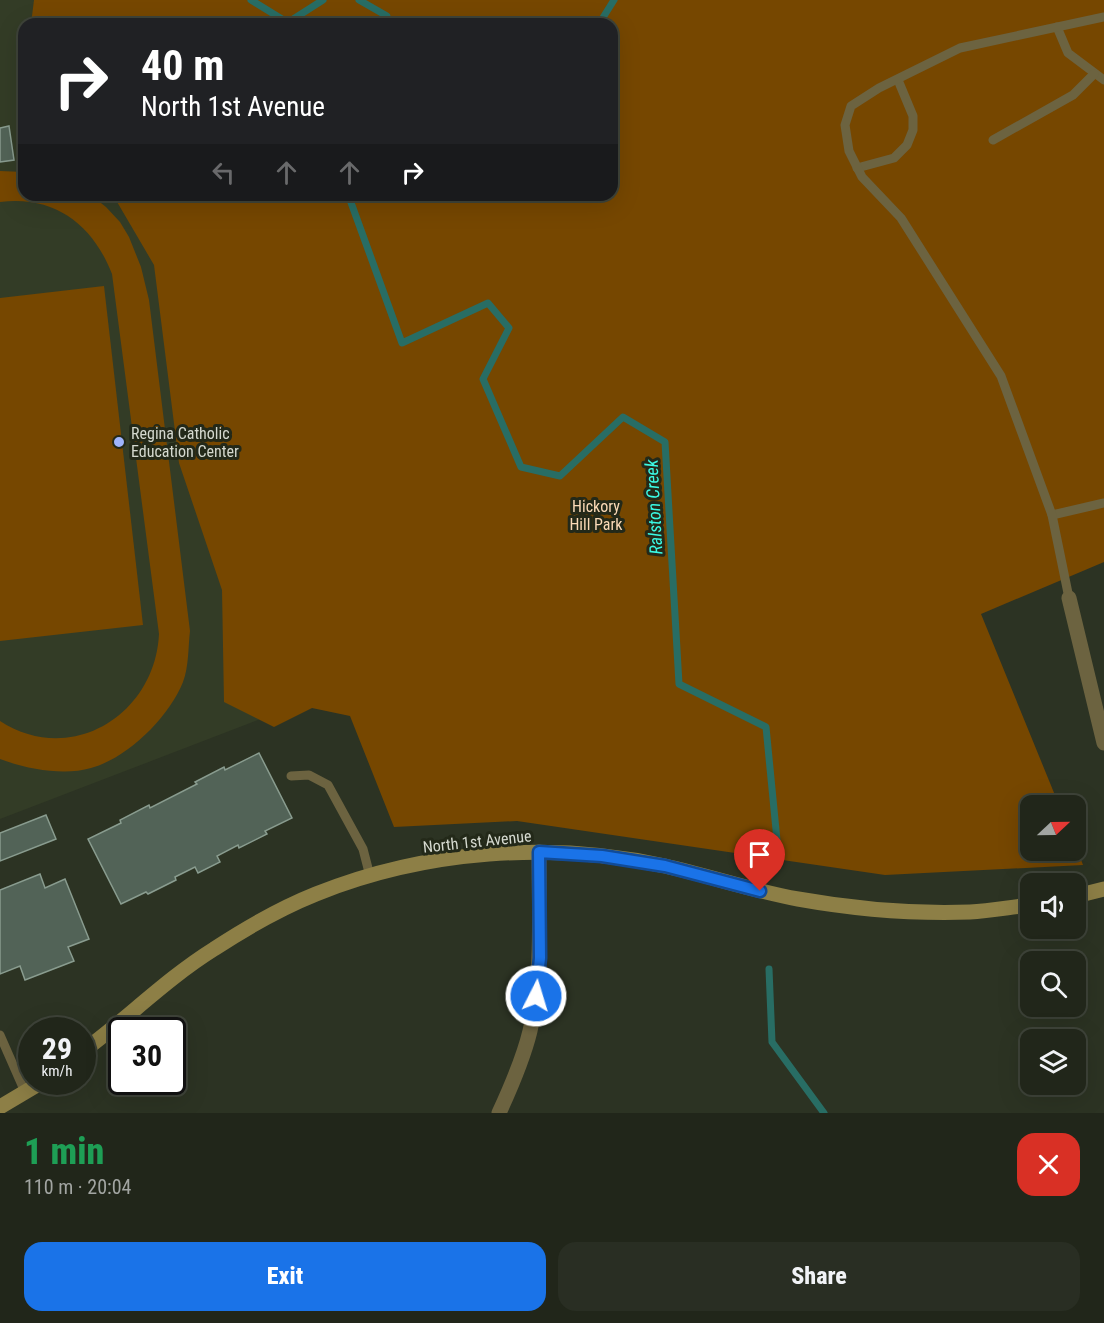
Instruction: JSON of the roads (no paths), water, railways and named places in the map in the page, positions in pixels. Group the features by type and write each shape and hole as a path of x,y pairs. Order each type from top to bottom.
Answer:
{"main road":[{"name":"North 1st Avenue","path":"96,1040 161,986 213,949 268,917 317,893 370,876 426,862 487,854 539,852 602,856 665,866 741,887 798,899 885,910 972,912 1020,906"},
{"path":"1086,894 1104,889"},
{"path":"0,1107 20,1095"}],"street":[{"path":"1069,598 1104,743"},
{"path":"499,1113 514,1080 529,1033 536,996 540,958 539,852"}],"lane":[{"path":"1069,598 1052,515 1001,376 901,218 862,177 849,151 844,125 851,106 960,48 1104,17"},
{"path":"1057,27 1068,53 1104,80"},
{"path":"993,140 1073,95 1094,74"},
{"path":"857,168 894,158 907,145 913,130 913,116 898,80"},
{"path":"1052,515 1104,503"},
{"path":"291,776 309,775 328,785 363,849 370,876"},
{"path":"0,1035 18,1076"}],"waterway":[{"name":"Ralston Creek","path":"251,0 280,18"},
{"path":"295,18 323,0"},
{"path":"359,0 387,18"},
{"path":"603,18 614,0"},
{"name":"Ralston Creek","path":"350,201 402,343 488,303 509,328 483,379 521,467 560,476 623,417 665,442 679,684 766,727 777,840"},
{"name":"Ralston Creek","path":"769,969 772,1042 824,1113"}],"place":[{"name":"Regina Catholic Education Center","path":"119,442"}],"park label":[{"name":"Hickory Hill Park","path":"596,515"}]}
